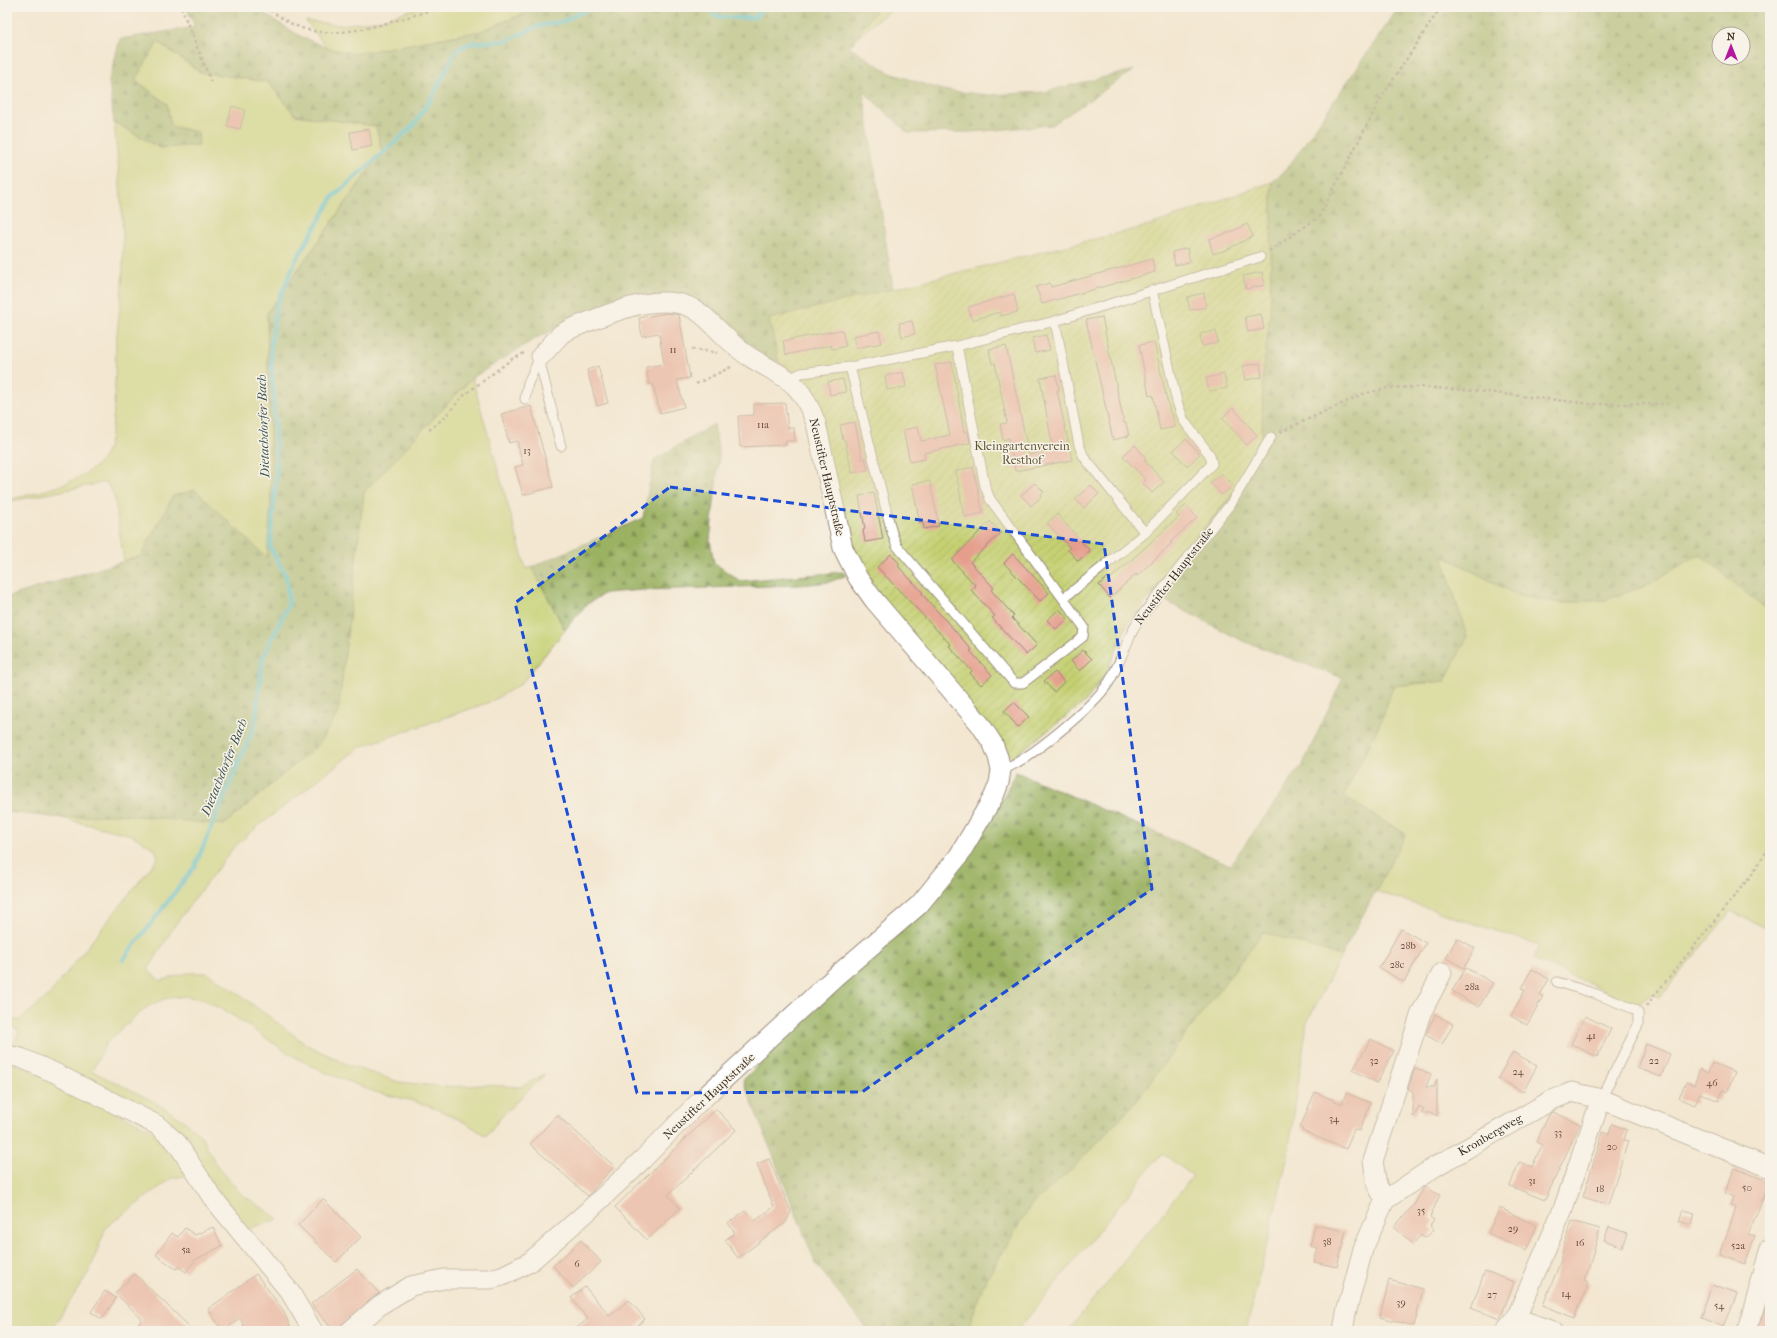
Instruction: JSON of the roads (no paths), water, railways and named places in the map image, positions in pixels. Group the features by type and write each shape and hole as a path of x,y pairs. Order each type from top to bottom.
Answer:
{"street":[{"name":"Neustifter Hauptstraße","path":"350,1331 380,1305 410,1286 444,1279 490,1279 502,1276 530,1262 546,1249 643,1159 696,1105 836,976 919,905 958,857 994,796 999,783 1001,770 993,744 980,724 874,600 849,563 843,548 816,423 803,394 789,379 749,357 700,313 680,302 671,301 641,305 570,329 533,354"},
{"path":"1343,1331 1353,1283 1363,1249 1385,1200 1377,1185 1373,1161 1421,1013 1442,973"},
{"path":"7,1055 21,1058 55,1073 150,1121 169,1135 212,1197 290,1292 313,1331"},
{"name":"Kronbergweg","path":"1385,1200 1436,1166 1552,1100 1572,1092 1601,1100 1770,1168"},
{"path":"1552,1331 1511,1324 1563,1209 1601,1100"},
{"path":"1747,1331 1770,1248"}],"lane":[{"path":"789,379 801,373 850,367 957,346 1055,321 1260,257"},
{"path":"1064,598 1145,533 1212,464 1210,455 1184,421 1176,402 1152,290"},
{"path":"1055,321 1079,445 1084,458 1145,533"},
{"path":"850,367 892,533 897,546 1014,683 1023,683 1083,637 1084,627 990,499 985,486 957,346"},
{"path":"525,399 533,354"},
{"path":"533,354 541,367 561,446"},
{"name":"Neustifter Hauptstraße","path":"1001,770 1010,767 1029,754 1086,709 1099,696 1114,672 1130,633 1139,619 1232,502 1271,437"},
{"path":"1557,982 1596,994 1634,1009 1638,1013 1638,1025 1601,1100"}],"waterway":[{"name":"Dietachdorfer Bach","path":"123,960 195,866 255,724 263,657 289,603 286,576 270,547 277,470 271,347 276,306 296,260 333,197 413,126 434,94 456,50 471,43 505,41 539,26 564,21 591,7"},
{"name":"Dietachdorfer Bach","path":"712,7 715,16 738,18 756,17 763,7"}],"park label":[{"name":"Kleingartenverein Resthof","path":"1022,453"}]}
